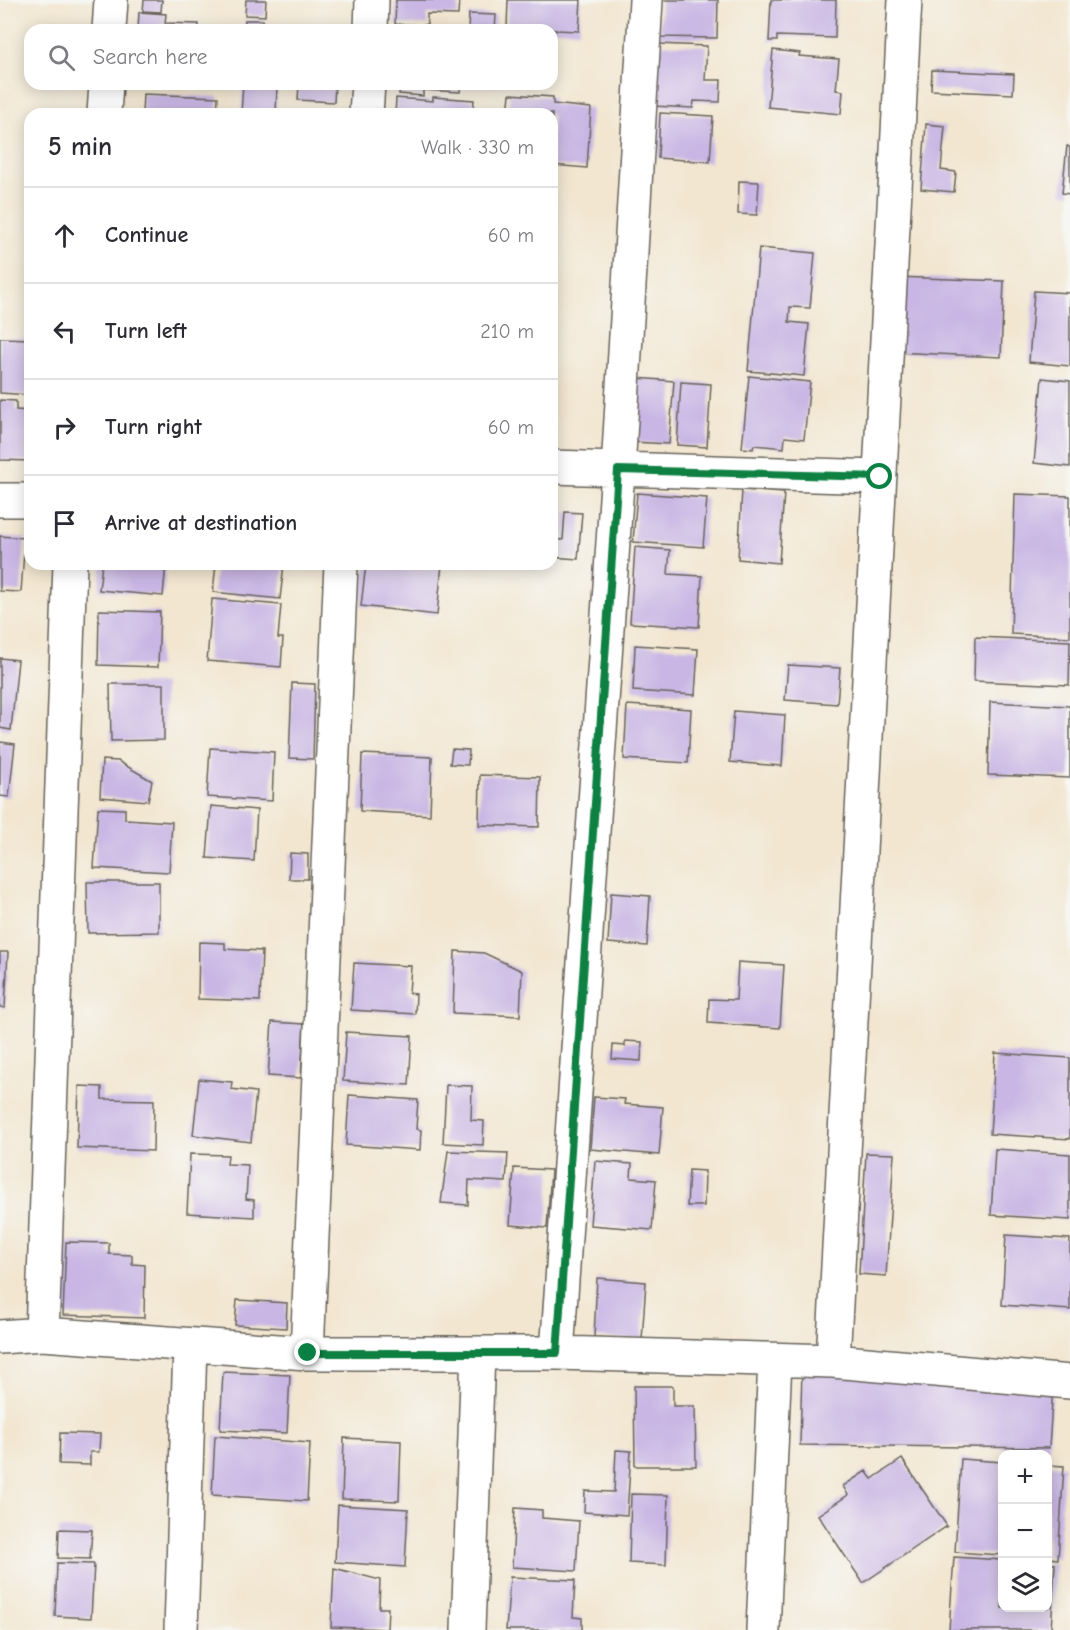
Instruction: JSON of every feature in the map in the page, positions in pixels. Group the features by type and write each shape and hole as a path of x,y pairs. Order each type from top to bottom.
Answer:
{"street":[{"path":"109,24 111,0"},
{"path":"371,24 372,0"},
{"path":"557,1353 618,470 646,0"},
{"path":"833,1361 905,0"},
{"path":"104,108 106,90"},
{"path":"366,108 368,90"},
{"path":"558,467 880,477"},
{"path":"0,500 24,500"},
{"path":"42,1334 70,570"},
{"path":"308,1353 341,570"},
{"path":"0,1337 42,1334 308,1353 557,1353 833,1361 1070,1382"},
{"path":"181,1630 190,1346"},
{"path":"468,1630 478,1353"},
{"path":"763,1630 775,1360"}],"building":[{"path":"144,0 162,0 161,12 143,11"},
{"path":"246,0 266,0 265,16 245,15"},
{"path":"396,0 459,0 458,15 427,14 427,24 395,24"},
{"path":"508,0 581,0 579,31 558,30 558,24 507,24"},
{"path":"661,0 718,0 717,38 660,37"},
{"path":"771,0 836,0 835,38 777,36 777,41 769,41"},
{"path":"139,12 166,14 165,23 199,24 138,24"},
{"path":"469,14 496,15 495,24 468,24"},
{"path":"245,20 263,20 263,24 245,24"},
{"path":"656,44 707,46 705,80 721,80 720,102 694,101 693,108 653,106"},
{"path":"773,50 800,53 799,56 839,59 836,90 843,91 841,114 768,107"},
{"path":"932,70 1014,74 1013,94 931,90"},
{"path":"243,90 277,90 276,108 241,108"},
{"path":"299,90 335,90 334,102 298,100"},
{"path":"399,90 423,90 423,96 399,94"},
{"path":"423,90 460,90 460,92"},
{"path":"143,94 218,97 217,108 142,108"},
{"path":"510,94 553,97 553,104 591,108 587,168 558,166 558,108 509,108"},
{"path":"433,97 474,100 473,108 395,108 396,98 433,101"},
{"path":"660,113 713,116 710,162 658,158"},
{"path":"926,124 945,126 941,170 956,172 954,192 921,189"},
{"path":"1067,146 1070,147 1070,194 1062,193"},
{"path":"739,181 759,182 757,215 738,214"},
{"path":"759,248 815,253 810,308 790,307 789,322 809,324 804,376 748,371"},
{"path":"896,277 1004,281 1001,357 893,352"},
{"path":"1034,291 1070,293 1070,366 1029,362"},
{"path":"0,338 24,339 24,395 0,393"},
{"path":"749,376 810,382 804,439 785,437 784,448 754,445 753,449 742,448"},
{"path":"636,378 674,381 669,444 632,442"},
{"path":"1042,378 1070,381 1070,467 1034,463"},
{"path":"681,382 711,384 707,447 677,445"},
{"path":"0,400 16,401 16,410 24,411 24,461 0,460"},
{"path":"742,490 784,493 779,563 738,559"},
{"path":"637,493 707,498 703,547 633,542"},
{"path":"1015,494 1070,496 1070,637 1011,634"},
{"path":"565,512 582,513 578,559 558,557 558,540 563,540"},
{"path":"0,536 24,538 21,592 0,591"},
{"path":"635,547 670,550 668,574 702,576 699,627 630,623"},
{"path":"101,570 165,570 163,596 99,590"},
{"path":"215,570 283,570 280,599 213,592"},
{"path":"365,570 441,570 437,615 361,606"},
{"path":"212,599 281,605 278,638 283,638 281,667 207,661"},
{"path":"99,610 160,612 158,667 98,665"},
{"path":"975,637 1070,641 1069,685 974,681"},
{"path":"635,645 698,649 695,695 633,691"},
{"path":"0,658 18,660 11,730 0,728"},
{"path":"788,665 840,668 837,704 785,700"},
{"path":"292,683 315,684 313,759 289,758"},
{"path":"110,684 164,684 164,740 111,741"},
{"path":"990,702 1070,706 1070,778 988,775"},
{"path":"627,705 691,709 688,763 624,759"},
{"path":"734,711 785,715 782,766 730,762"},
{"path":"0,742 15,744 9,797 0,796"},
{"path":"210,748 274,752 272,801 207,797"},
{"path":"452,749 469,750 468,765 450,764"},
{"path":"362,754 432,757 430,815 360,811"},
{"path":"102,760 118,761 152,781 148,801 100,797"},
{"path":"480,775 540,777 539,827 479,825"},
{"path":"211,806 257,810 254,861 207,858"},
{"path":"98,808 125,809 125,819 172,822 169,872 94,868"},
{"path":"290,853 308,854 308,879 289,879"},
{"path":"87,882 159,882 159,932 88,933"},
{"path":"611,893 650,896 647,946 608,943"},
{"path":"199,942 225,943 225,949 262,951 260,1001 198,999"},
{"path":"455,951 484,953 522,971 520,1016 453,1013"},
{"path":"0,952 8,952 5,1008 0,1007"},
{"path":"738,962 784,965 780,1028 708,1023 709,999 736,1000"},
{"path":"354,963 411,966 409,993 416,994 415,1014 351,1010"},
{"path":"272,1022 304,1024 301,1078 268,1076"},
{"path":"346,1032 412,1036 409,1085 343,1081"},
{"path":"625,1041 642,1042 641,1061 612,1059 613,1045 625,1046"},
{"path":"995,1053 1070,1058 1070,1139 990,1134"},
{"path":"199,1079 232,1082 231,1089 256,1092 251,1142 193,1135"},
{"path":"446,1085 472,1086 471,1120 484,1121 483,1145 443,1143"},
{"path":"79,1086 102,1087 102,1099 154,1100 153,1151 77,1148"},
{"path":"349,1095 418,1100 416,1129 421,1130 420,1150 346,1145"},
{"path":"594,1097 625,1099 624,1104 663,1107 659,1155 590,1149"},
{"path":"995,1149 1070,1154 1070,1220 991,1215"},
{"path":"448,1151 508,1153 506,1182 469,1180 468,1205 441,1203"},
{"path":"866,1153 894,1154 886,1276 859,1274"},
{"path":"190,1154 228,1155 227,1164 248,1165 246,1199 254,1200 254,1217 187,1213"},
{"path":"595,1161 632,1164 631,1178 656,1180 652,1230 590,1225"},
{"path":"514,1168 551,1170 547,1228 510,1225"},
{"path":"689,1170 705,1171 704,1206 687,1206"},
{"path":"1006,1235 1070,1239 1070,1310 1002,1305"},
{"path":"66,1242 109,1243 109,1254 132,1255 132,1264 145,1265 144,1318 63,1315"},
{"path":"597,1278 646,1282 642,1340 594,1337"},
{"path":"237,1300 287,1303 286,1328 235,1325"},
{"path":"802,1369 1053,1387 1049,1448 800,1445"},
{"path":"223,1372 290,1375 287,1433 220,1430"},
{"path":"634,1386 673,1386 673,1406 695,1406 696,1466 635,1466"},
{"path":"60,1433 100,1434 99,1452 90,1452 90,1465 59,1464"},
{"path":"215,1436 310,1443 307,1501 212,1495"},
{"path":"344,1438 401,1441 399,1501 342,1499"},
{"path":"616,1450 631,1451 627,1515 584,1512 585,1491 614,1492"},
{"path":"902,1459 947,1526 863,1583 818,1515 848,1495 843,1486 866,1471 872,1479"},
{"path":"961,1459 998,1462 998,1555 955,1552"},
{"path":"1052,1465 1064,1466 1058,1559 1052,1558"},
{"path":"631,1494 668,1495 666,1565 629,1563"},
{"path":"338,1505 408,1509 405,1567 335,1562"},
{"path":"515,1508 542,1510 542,1518 579,1521 576,1571 512,1567"},
{"path":"59,1529 92,1530 90,1559 58,1558"},
{"path":"954,1557 998,1560 998,1612 1052,1612 1052,1564 1055,1564 1051,1630 949,1630"},
{"path":"57,1563 94,1564 91,1618 55,1616"},
{"path":"334,1568 380,1580 379,1608 388,1608 387,1629 331,1627"},
{"path":"510,1577 575,1580 573,1617 582,1618 582,1630 506,1630"}],"route":[{"path":"308,1353 557,1353 618,470 880,477"}]}
